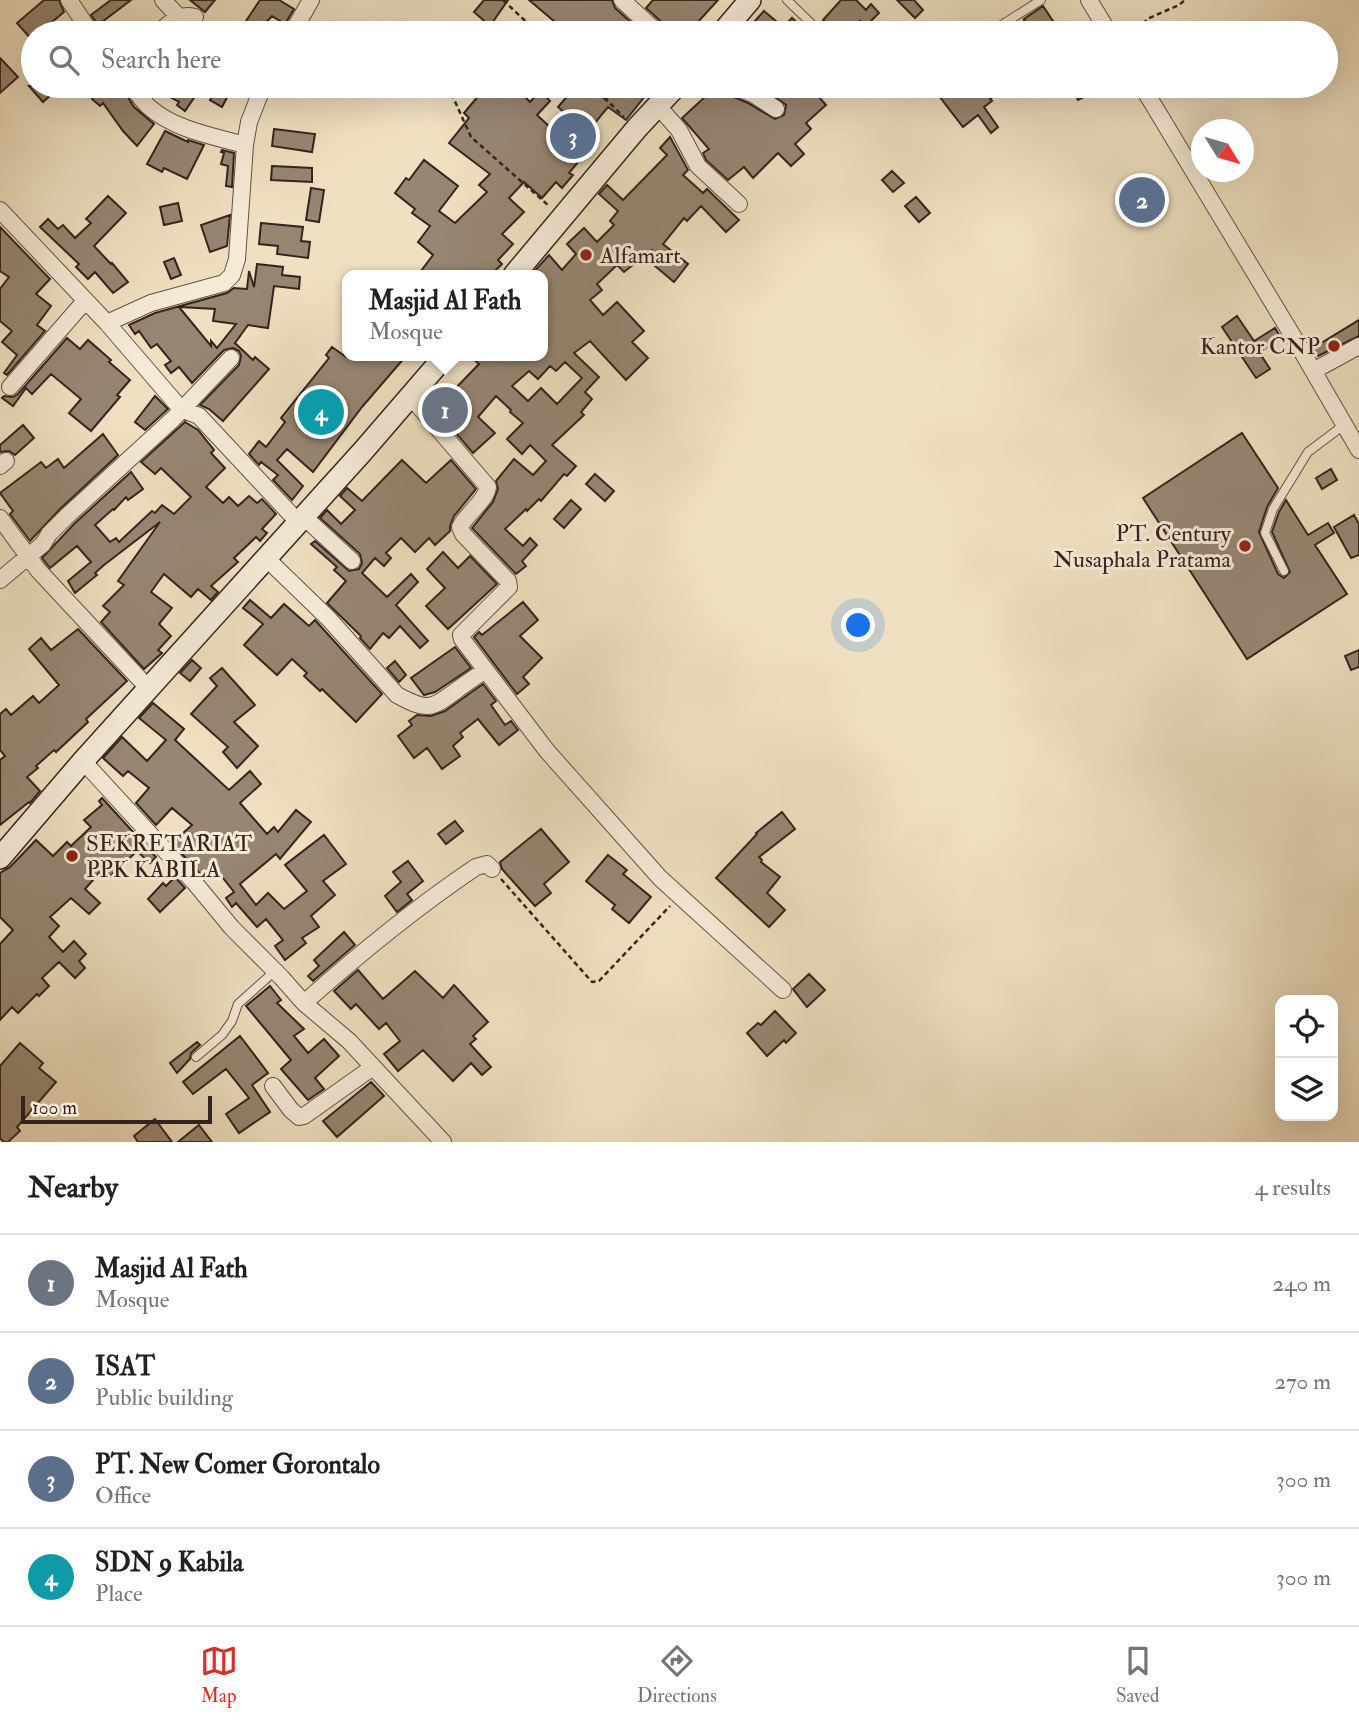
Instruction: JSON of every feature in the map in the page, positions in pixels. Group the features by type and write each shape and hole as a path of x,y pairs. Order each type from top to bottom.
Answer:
{"main road":[{"path":"732,21 750,0"},
{"path":"518,270 665,98"},
{"path":"0,858 83,761 267,559 441,361"}],"street":[{"path":"69,0 83,21"},
{"path":"163,0 178,16"},
{"path":"299,21 311,0"},
{"path":"622,0 644,21"},
{"path":"1089,0 1102,21"},
{"path":"172,21 178,16 195,17"},
{"path":"141,98 149,107 178,125 245,145"},
{"path":"107,323 151,303 223,283 232,275 240,243 245,145 249,122 258,98"},
{"path":"760,98 776,108"},
{"path":"1149,98 1359,450"},
{"path":"658,106 679,130 698,166 739,204"},
{"path":"0,211 107,323 181,409 199,415 301,520 352,561"},
{"path":"10,387 85,300"},
{"path":"1313,371 1359,346"},
{"path":"0,580 43,544 67,516 173,419 231,358"},
{"path":"410,396 488,487 488,492 466,516 460,527 463,534 508,581 509,587 461,635 469,650 547,751 660,878 783,990"},
{"path":"0,518 27,557 149,689"},
{"path":"267,559 329,619 397,695 420,706 436,706 485,670"},
{"path":"83,761 194,882 232,928 303,1003 341,1033 443,1142"},
{"path":"303,1003 418,906 482,864 487,864 492,869"},
{"path":"273,1086 299,1117 373,1067"}],"lane":[{"path":"787,0 809,21"},
{"path":"1008,21 1041,0"},
{"path":"1284,571 1265,533 1273,509 1308,452 1345,425"},
{"path":"196,1057 222,1035 232,1021 238,1004 275,971"}],"path":[{"path":"503,0 525,21"},
{"path":"1145,21 1180,5 1185,0"},
{"path":"453,98 471,137 561,218"},
{"path":"605,98 638,128"},
{"path":"492,869 592,982 599,981 679,896"}],"building":[{"path":"44,0 59,0 64,12 53,21 21,21 21,28 17,23"},
{"path":"111,0 131,0 103,21 95,21 91,15"},
{"path":"190,0 215,0 205,12"},
{"path":"260,0 279,0 294,9 287,21 280,21 272,16 267,21 246,21"},
{"path":"484,0 508,0 493,21 484,21 474,12"},
{"path":"529,0 612,0 615,8 630,21 554,21"},
{"path":"653,0 718,0 699,21 661,21 646,8"},
{"path":"841,0 856,0 866,10 871,4 879,13 871,21 823,20"},
{"path":"897,0 914,0 923,10 915,18"},
{"path":"1043,6 1053,21 1023,21"},
{"path":"764,11 776,21 755,21"},
{"path":"0,58 18,77 0,93"},
{"path":"128,98 134,107 154,124 137,146 103,103 100,106 92,99"},
{"path":"172,98 194,98 185,111 177,105 179,102"},
{"path":"211,98 227,98 222,107 210,100"},
{"path":"477,98 526,98 530,102 534,98 547,98 550,101 537,115 552,129 566,114 558,107 566,98 643,98 626,120 608,107 584,136 593,144 569,173 573,175 562,188 556,182 542,198 524,182 509,198 524,212 502,234 513,244 498,260 502,264 496,270 422,270 433,255 418,242 430,226 412,213 415,209 395,193 424,160 458,186 439,211 455,223 487,192 479,185 490,174 449,143 469,118 464,113"},
{"path":"704,98 736,98 775,119 784,115 786,105 776,98 820,98 826,105 806,123 811,129 795,144 804,154 791,166 778,153 753,178 744,167 728,180 706,160 703,153 709,149 682,118"},
{"path":"941,98 991,98 992,101 984,107 998,127 991,133 978,115 963,127"},
{"path":"274,129 315,134 312,152 272,146"},
{"path":"165,131 188,142 204,145 187,179 164,168 162,172 147,164"},
{"path":"670,137 688,170 683,175 703,193 707,189 739,220 726,232 701,206 687,221 684,218 663,244 688,264 674,282 655,266 661,261 652,250 624,272 617,265 597,284 602,290 590,300 603,315 617,302 644,331 632,342 648,358 626,380 590,341 574,353 599,377 585,392 592,399 581,412 584,415 552,445 576,466 567,476 564,474 541,501 539,499 527,511 526,509 505,529 523,546 530,538 537,545 522,561 526,566 516,574 472,528 493,502 498,489 496,481 514,459 533,475 546,461 530,445 522,454 507,439 523,423 496,396 478,417 495,433 473,453 431,404 449,391 451,393 479,364 476,361 548,361 548,270 536,270 549,255 562,270 576,254 567,244 584,228 597,242 614,225 610,221 618,211 599,194 607,185 623,200 667,155 660,148","holes":["565,362 582,378 557,404 541,388 528,401 512,386 529,371 538,379 550,366 556,371"]},
{"path":"222,150 234,153 232,187 226,186 228,166 221,164 224,153"},
{"path":"272,166 312,168 312,182 271,180"},
{"path":"892,171 904,183 893,192 882,180"},
{"path":"311,188 324,190 319,222 306,220"},
{"path":"108,196 126,213 94,246 128,282 113,293 95,272 88,279 76,267 79,264 40,227 48,219 58,229 63,225 75,238 91,223 86,219"},
{"path":"916,197 930,213 919,222 905,206"},
{"path":"178,203 182,221 164,225 160,207"},
{"path":"230,215 227,246 210,252 201,225"},
{"path":"261,223 303,227 301,241 310,242 308,258 277,254 278,246 259,244"},
{"path":"0,227 50,279 36,294 51,306 37,325 45,331 7,375 4,373 17,355 2,342 12,331 0,321 0,289 9,277 0,271"},
{"path":"174,258 181,275 171,279 164,262"},
{"path":"257,264 283,267 282,275 300,277 299,289 274,286 268,328 248,325 235,343 253,360 255,357 269,369 223,421 200,405 239,365 239,351 233,348 224,350 192,383 179,367 171,373 165,365 171,361 157,344 151,348 139,331 135,334 129,325 155,313 227,293 234,288 247,289 249,271 254,287","holes":["179,307 215,309 213,321 236,324 217,348 211,341 211,346"]},
{"path":"1237,316 1254,341 1275,328 1281,338 1259,352 1270,369 1256,378 1222,327"},
{"path":"1359,320 1359,336 1318,356 1313,348"},
{"path":"67,338 80,349 88,340 130,380 117,395 120,397 91,431 69,413 81,399 51,374 32,394 26,388 13,406 2,398 18,394"},
{"path":"332,347 342,354 342,361 402,361 362,407 313,472 287,449 277,460 303,486 292,500 273,480 278,475 261,462 259,465 249,454 259,441 266,447 285,422 281,418 329,358 326,355"},
{"path":"155,396 168,409 145,430 135,422"},
{"path":"185,422 198,430 214,450 211,453 225,468 206,487 223,503 229,497 238,506 249,496 257,503 262,499 276,514 262,529 267,533 260,541 256,537 234,558 238,562 211,586 218,592 211,600 198,589 191,597 164,574 151,592 172,608 159,624 171,636 158,650 162,653 144,669 101,622 110,612 103,606 124,585 118,581 160,522 104,565 95,573 97,575 75,593 68,581 91,562 77,546 50,568 42,558 74,524 131,472 143,489 128,500 126,497 95,525 110,542 116,538 119,542 162,505 174,514 191,497 161,468 155,474 141,462"},
{"path":"23,425 34,438 15,455 9,451 0,452 0,445"},
{"name":"PT. Century Nusaphala Pratama","path":"1242,433 1278,488 1267,507 1259,532 1278,574 1284,578 1290,572 1272,532 1286,500 1308,535 1328,523 1334,533 1315,545 1347,594 1247,659 1143,498"},
{"path":"103,434 118,455 30,541 10,514 13,511 0,493 41,462 46,468 58,459 64,468"},
{"path":"402,460 426,483 451,460 476,489 454,516 450,531 435,545 429,538 415,552 401,538 386,553 391,558 384,566 375,558 362,573 387,597 411,574 418,582 396,605 428,641 420,648 400,626 389,638 383,633 370,649 361,636 327,603 346,581 334,570 337,567 311,544 315,541 349,571 359,569 362,563 360,554 320,518 327,510 341,524 355,510 340,496 347,488 362,501"},
{"path":"1331,469 1337,480 1322,489 1316,478"},
{"path":"595,474 614,491 605,501 586,484"},
{"path":"571,500 581,509 564,528 554,519"},
{"path":"1354,515 1359,524 1359,555 1351,558 1334,527"},
{"path":"443,552 458,568 470,556 497,584 448,629 426,606 445,588 427,569"},
{"path":"250,600 271,618 284,604 309,626 315,620 382,694 356,722 322,689 320,691 304,676 307,673 292,659 277,675 244,645 263,624 243,608"},
{"path":"523,602 538,620 520,636 542,658 523,677 529,684 517,694 474,637 479,632 482,635"},
{"path":"78,629 127,681 86,719 88,722 56,752 54,750 36,766 38,768 27,777 40,791 30,803 0,825 0,760 5,756 0,750 0,714 6,709 11,715 33,696 39,703 59,685 29,649 41,638 51,650"},
{"path":"455,647 471,668 435,692 424,695 411,678"},
{"path":"1359,650 1359,667 1351,670 1345,656"},
{"path":"192,660 201,668 190,681 180,673"},
{"path":"395,661 406,675 399,682 387,668"},
{"path":"222,668 255,705 234,722 258,746 237,768 223,752 228,747 191,714 217,686 210,678"},
{"path":"483,684 496,701 491,705 505,725 511,721 518,730 499,745 478,719 460,733 463,737 453,746 460,756 442,769 427,748 414,758 398,736 412,725 409,721 417,715 431,716 445,711"},
{"path":"153,703 184,729 175,740 229,790 250,771 261,784 240,803 267,834 274,827 278,832 296,810 311,822 280,859 276,854 240,884 256,905 268,893 284,909 307,891 285,865 324,835 346,864 323,881 335,895 311,916 319,927 302,938 306,943 285,960 275,946 283,940 266,919 257,927 236,903 232,907 226,898 234,892 215,868 204,878 172,843 192,825 172,808 156,825 136,803 149,788 128,771 123,776 103,758 122,737 147,761 166,740 139,718"},
{"path":"102,798 156,857 150,863 137,851 107,879 100,872 85,889 100,903 89,914 71,898 50,917 59,926 49,937 63,952 74,941 86,954 79,961 85,968 75,978 59,962 42,978 49,986 39,996 37,994 18,1013 12,1007 0,1020 0,944 13,930 0,917 0,873 10,867 36,840 53,856 67,842 71,846 91,827 84,820 102,805 99,801"},
{"path":"782,812 795,829 759,857 761,862 780,877 767,893 785,910 769,927 716,878 756,833"},
{"path":"455,821 463,831 446,844 438,834"},
{"path":"541,829 569,862 544,884 551,893 535,906 502,869 500,862"},
{"path":"608,855 627,870 623,874 651,897 629,923 612,909 615,905 586,881"},
{"path":"408,861 423,881 407,894 412,900 397,912 385,896 401,882 393,872"},
{"path":"175,877 185,888 160,912 148,899 163,883 166,886"},
{"path":"344,932 355,945 313,981 308,976 319,966 314,960"},
{"path":"358,970 383,999 415,971 443,998 454,985 488,1022 473,1036 476,1039 470,1044 491,1067 482,1075 471,1063 453,1081 423,1050 398,1071 384,1054 400,1041 386,1023 379,1029 356,1004 351,1009 334,991"},
{"path":"809,974 825,990 807,1007 793,989"},
{"path":"270,986 281,1000 277,1003 304,1029 294,1036 308,1053 324,1039 339,1056 315,1078 324,1089 308,1100 281,1069 291,1060 246,1006"},
{"path":"775,1011 796,1033 767,1056 747,1033 758,1023 761,1025"},
{"path":"240,1036 268,1073 252,1085 270,1112 239,1133 226,1114 249,1098 226,1069 193,1094 183,1082"},
{"path":"197,1042 200,1045 177,1073 170,1063"},
{"path":"20,1043 43,1063 39,1068 56,1082 17,1127 20,1131 8,1142 4,1142 0,1138 0,1066"},
{"path":"371,1082 384,1096 337,1137 323,1121"},
{"path":"155,1119 172,1142 138,1142 134,1136"},
{"path":"199,1125 212,1142 178,1142"}],"place":[{"name":"PT. New Comer Gorontalo","path":"573,136"},
{"name":"ISAT","path":"1142,200"},
{"name":"Alfamart","path":"586,255"},
{"name":"Kantor CNP","path":"1334,346"},
{"name":"Masjid Al Fath","path":"445,410"},
{"name":"SDN 9 Kabila","path":"321,412"},
{"name":"PT. Century Nusaphala Pratama","path":"1245,546"},
{"name":"SEKRETARIAT PPK KABILA","path":"72,856"}]}
